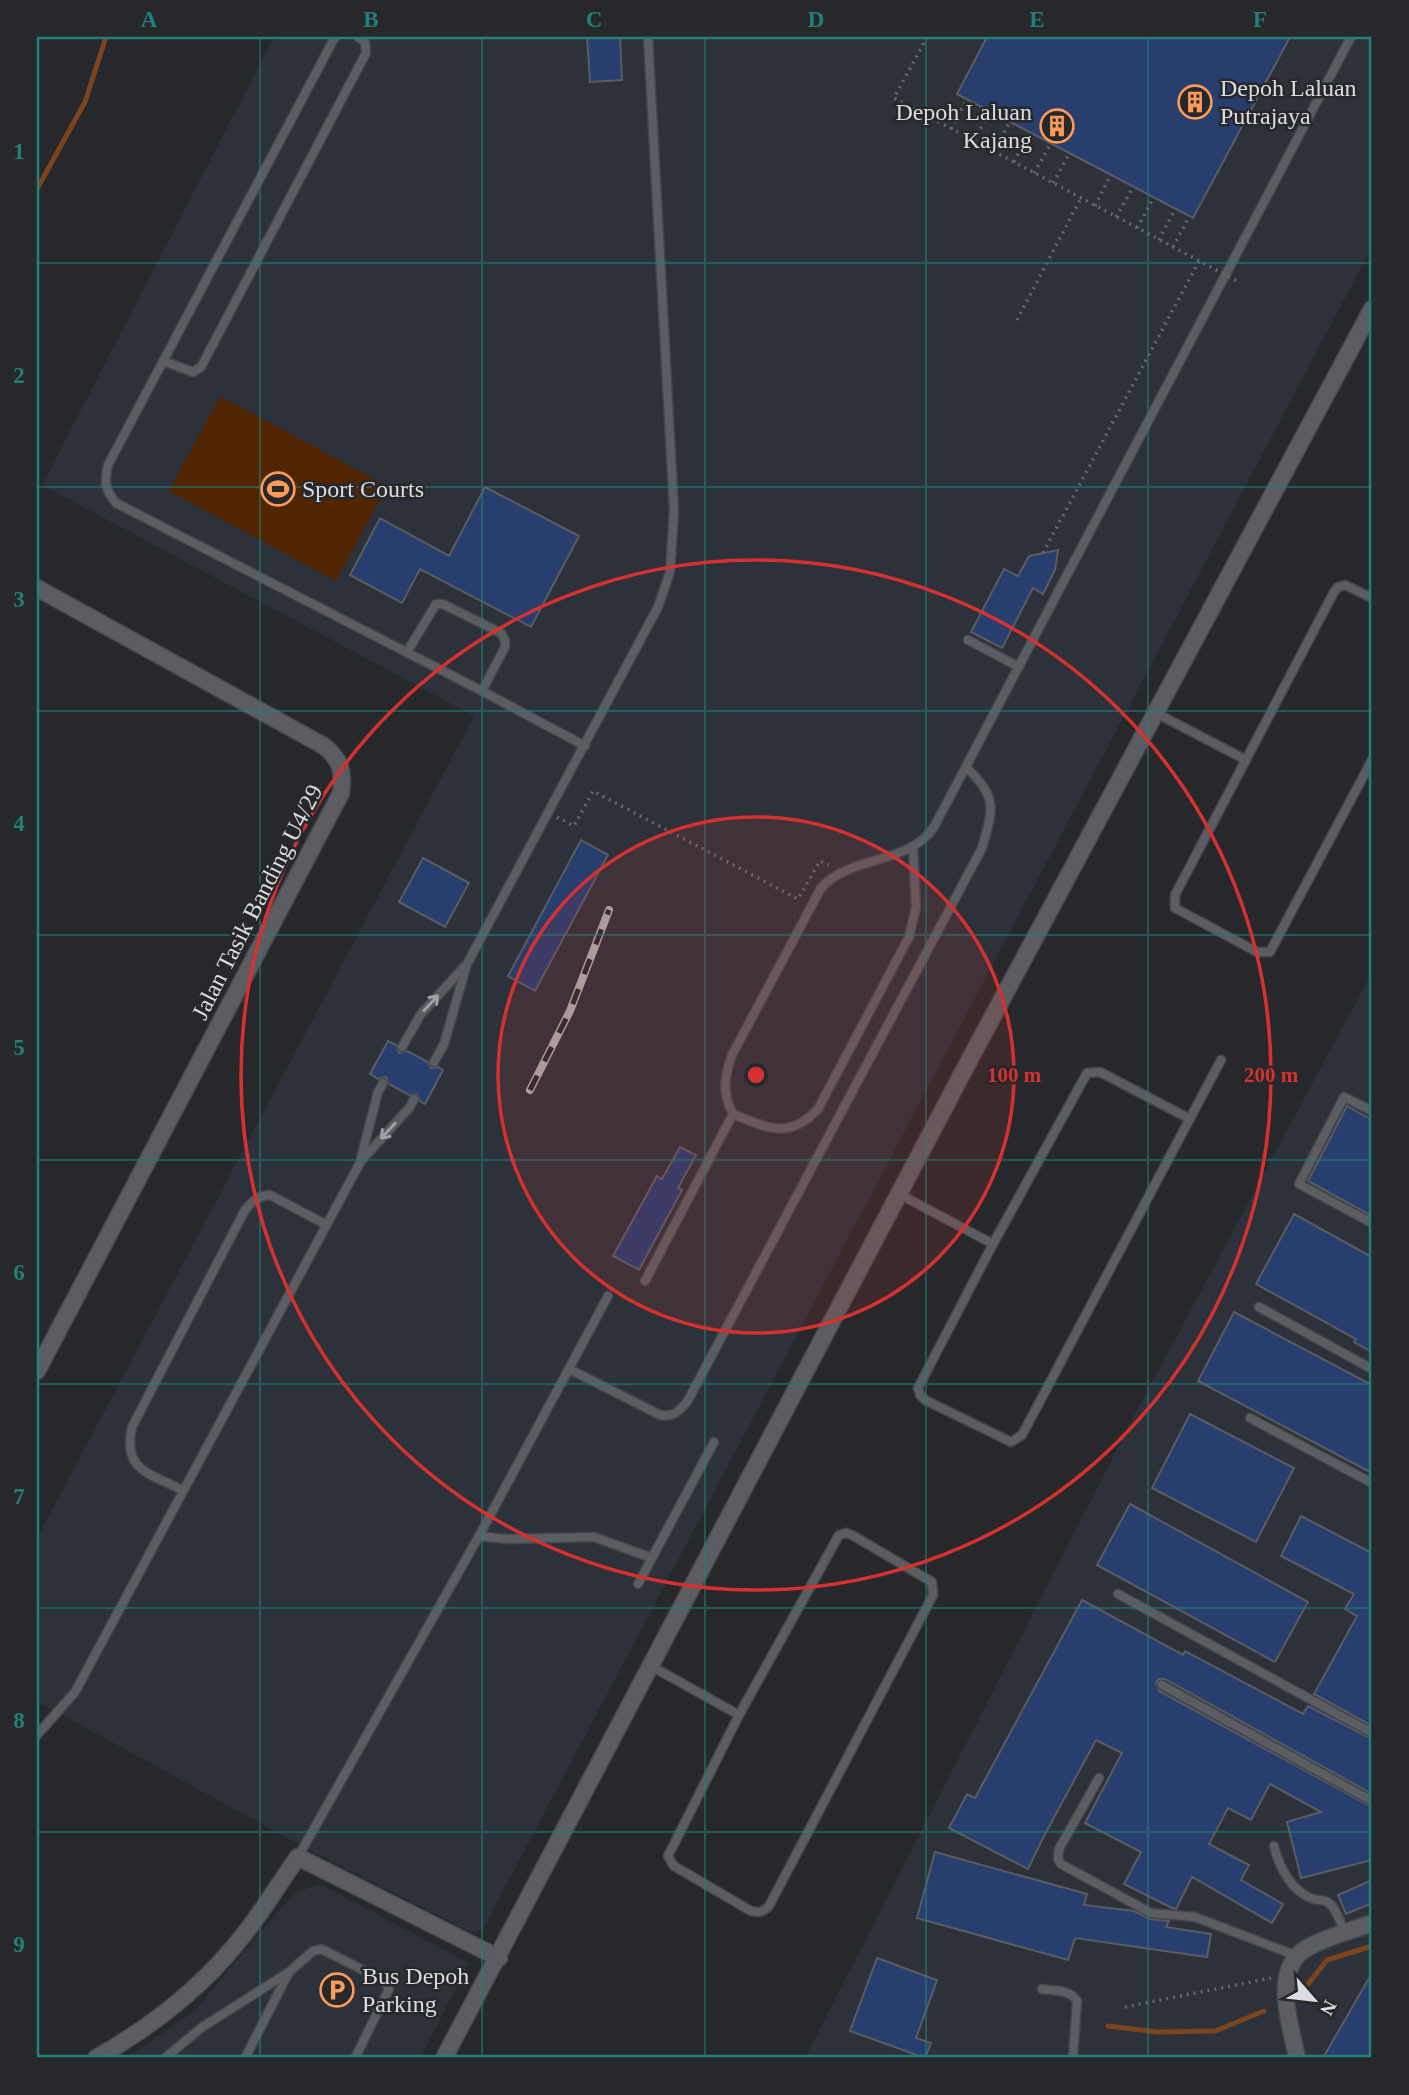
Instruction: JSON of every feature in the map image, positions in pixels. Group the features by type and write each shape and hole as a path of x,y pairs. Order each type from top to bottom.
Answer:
{"street":[{"path":"444,2058 899,1194 1372,309"},
{"name":"Jalan Tasik Banding U4/29","path":"37,588 324,746 336,755 343,779 341,793 37,1371"},
{"path":"96,2058 128,2040 168,2011 206,1977 244,1934 298,1857 499,1958"},
{"path":"1297,2058 1285,1988 1286,1975 1297,1956 1308,1947 1372,1923"}],"lane":[{"path":"335,37 108,465 105,487 116,503 585,746"},
{"path":"163,361 193,372 201,367 366,53 365,42 358,37"},
{"path":"434,1062 444,1044 467,964 657,607 670,572 674,511 648,37"},
{"path":"913,847 916,907 909,937 818,1109 806,1122 793,1128 778,1130 733,1114 724,1091 732,1055 821,888 834,876 913,847 928,837 1351,37"},
{"path":"1372,598 1345,585 1334,592 1173,901 1180,912 1264,954 1270,952 1372,760"},
{"path":"407,652 436,604 443,604 501,633 505,647 482,691"},
{"path":"968,640 1019,667"},
{"path":"1156,713 1246,760"},
{"path":"569,1369 660,1415 670,1416 677,1413 687,1402 982,848 991,802 985,785 966,766"},
{"path":"402,1048 421,1014 467,964"},
{"path":"1190,1119 1100,1072 1087,1073 918,1388 925,1400 1011,1442 1022,1435 1190,1119 1221,1060"},
{"path":"361,1161 378,1092 383,1083"},
{"path":"1372,1111 1344,1097 1299,1184 1372,1223"},
{"path":"37,1735 75,1692 361,1161 410,1107 414,1099"},
{"path":"645,1281 733,1114"},
{"path":"899,1194 993,1244"},
{"path":"183,1490 141,1469 132,1461 129,1441 132,1427 245,1210 253,1200 270,1195 325,1224"},
{"path":"298,1857 479,1536 608,1296"},
{"path":"1259,1307 1372,1369"},
{"path":"1250,1418 1372,1483"},
{"path":"638,1584 714,1442"},
{"path":"839,1535 852,1535 932,1582 933,1595 769,1906 758,1913 674,1866 668,1856 739,1715 839,1535"},
{"path":"479,1536 506,1539 594,1537 652,1558"},
{"path":"1118,1594 1372,1733"},
{"path":"651,1666 739,1715"},
{"path":"1162,1685 1372,1801"},
{"path":"1099,1778 1059,1849 1058,1859 1064,1867 1151,1913 1195,1917 1297,1956"},
{"path":"1275,1846 1285,1874 1297,1889 1313,1899 1328,1901 1345,1933"},
{"path":"164,2058 201,2028 289,1972 313,1951 321,1949 387,1984 388,1994 355,2058"},
{"path":"245,2058 289,1972"},
{"path":"1042,1989 1067,1992 1077,2001 1073,2058"}],"path":[{"path":"927,37 894,98 1237,281"},
{"path":"951,129 966,101"},
{"path":"974,141 989,113"},
{"path":"994,151 1009,123"},
{"path":"1014,162 1028,134"},
{"path":"1034,173 1050,145"},
{"path":"1053,183 1069,154"},
{"path":"1095,206 1111,177"},
{"path":"1116,217 1132,189"},
{"path":"1017,320 1082,198"},
{"path":"1137,228 1153,200"},
{"path":"1159,240 1174,211"},
{"path":"1173,247 1188,219"},
{"path":"1043,553 1199,261"},
{"path":"549,813 574,826 593,791 799,899 820,860"},
{"path":"1125,2007 1286,1975"}],"shaded area":[{"path":"274,37 1372,37 1372,247 482,1931 471,1932 287,1838 37,1701 37,1538 474,716 42,485"},
{"name":"Sport Courts","path":"220,396 387,486 336,581 169,491"},
{"path":"1372,972 1372,2058 805,2058 1137,1410"},
{"name":"Bus Depoh Parking","path":"320,1884 469,1963 420,2058 127,2058 194,2011 294,1893"}],"building":[{"path":"587,37 620,37 622,80 590,82"},
{"path":"987,37 1290,37 1193,218 957,94"},
{"path":"485,487 579,536 531,627 420,569 402,603 350,575 380,518 449,556"},
{"path":"1058,550 1055,570 1043,594 1033,588 1002,648 971,632 1004,569 1018,576 1029,556"},
{"path":"581,840 608,855 535,991 508,976"},
{"path":"423,858 469,883 445,927 399,902"},
{"path":"388,1041 396,1045 399,1053 407,1051 428,1062 431,1068 438,1067 443,1070 425,1104 417,1094 409,1095 389,1084 386,1077 378,1079 370,1074"},
{"path":"1347,1106 1372,1120 1372,1216 1308,1181"},
{"path":"680,1147 696,1155 678,1188 682,1190 639,1270 613,1256 657,1176 662,1179"},
{"path":"1294,1214 1372,1257 1372,1352 1354,1342 1356,1339 1256,1284"},
{"path":"1234,1312 1372,1385 1372,1473 1198,1381"},
{"path":"1190,1414 1294,1468 1256,1542 1152,1488"},
{"path":"1130,1504 1308,1602 1275,1662 1097,1565"},
{"path":"1301,1516 1372,1553 1372,1726 1314,1694 1357,1616 1345,1609 1354,1594 1281,1556"},
{"path":"1082,1600 1183,1655 1185,1651 1303,1714 1308,1706 1372,1739 1372,1794 1165,1679 1156,1682 1159,1691 1372,1807 1372,1860 1301,1878 1287,1822 1321,1812 1270,1784 1251,1820 1228,1808 1209,1844 1249,1865 1241,1880 1283,1904 1272,1923 1192,1877 1176,1909 1172,1908 1124,1884 1141,1852 1085,1823 1122,1753 1096,1740 1028,1869 949,1828 967,1794 975,1798"},
{"path":"935,1852 1087,1894 1084,1905 1134,1911 1150,1919 1169,1921 1166,1927 1211,1934 1207,1957 1075,1938 1068,1960 917,1918"},
{"path":"1372,1880 1372,1903 1346,1914 1338,1895"},
{"path":"877,1958 937,1980 916,2038 931,2043 925,2058 850,2031"},
{"path":"1372,1973 1372,2058 1323,2058"}],"waterway":[{"path":"37,189 85,102 106,37"},
{"path":"1308,1984 1327,1960 1372,1946"},
{"path":"1108,2026 1158,2032 1215,2031 1264,2011"},
{"path":"799,2058 805,2058"}],"railway":[{"path":"530,1090 570,1011 609,910"}],"place":[{"name":"Depoh Laluan Putrajaya","path":"1195,102"},
{"name":"Depoh Laluan Kajang","path":"1057,126"},
{"name":"Sport Courts","path":"278,489"},
{"name":"Bus Depoh Parking","path":"337,1990"}]}
